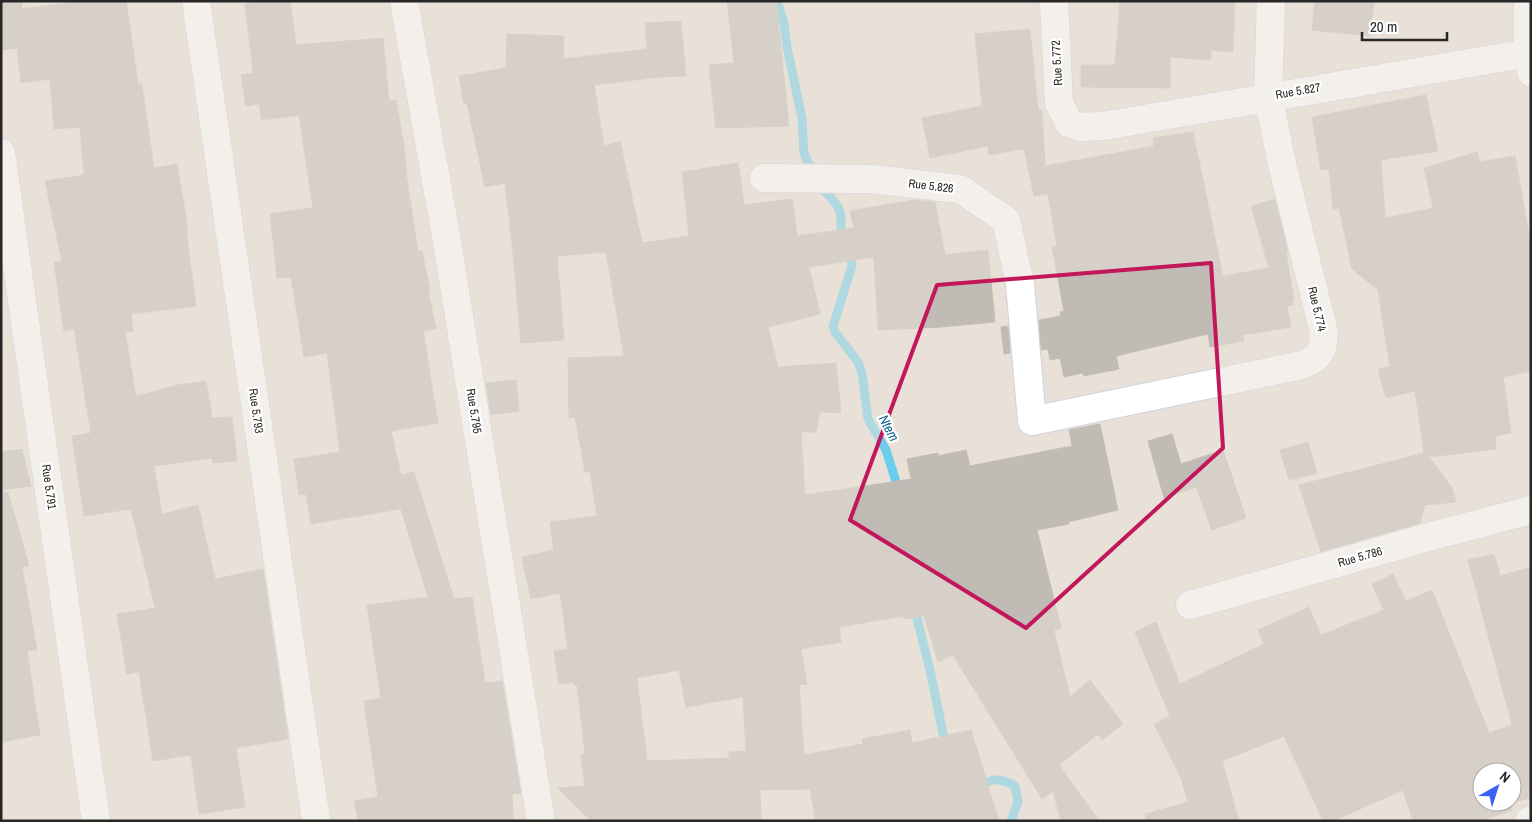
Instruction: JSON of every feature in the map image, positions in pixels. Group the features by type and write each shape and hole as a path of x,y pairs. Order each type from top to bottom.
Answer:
{"street":[{"name":"Rue 5.793","path":"196,1 316,821"},
{"name":"Rue 5.795","path":"404,1 445,230 541,821"},
{"name":"Rue 5.772","path":"1054,1 1059,103 1069,123"},
{"name":"Rue 5.774","path":"1032,421 1302,365 1315,360 1323,349 1324,333 1283,168 1268,96 1270,1"},
{"path":"1528,1 1530,62"},
{"name":"Rue 5.827","path":"1069,123 1081,127 1104,126 1268,96 1530,62"},
{"name":"Rue 5.791","path":"1,153 96,821"},
{"name":"Rue 5.826","path":"764,178 871,179 960,189 1006,220 1020,284 1032,421"},
{"name":"Rue 5.786","path":"1190,605 1432,536 1531,510"}],"highlighted area":[{"path":"1211,263 1223,448 1026,628 850,520 937,285"}],"building":[{"path":"1,1 22,1 22,9 83,1 126,1 138,83 142,85 154,168 177,164 188,229 186,230 196,306 131,314 133,331 125,332 136,396 178,385 206,381 212,418 232,417 237,461 213,463 212,458 154,466 162,514 198,505 215,579 263,569 288,739 236,748 245,807 199,814 191,755 153,761 139,672 127,674 117,614 155,608 131,509 84,516 72,436 91,433 74,329 64,331 54,262 62,262 45,181 84,175 80,127 54,129 50,79 21,83 17,48 1,50"},
{"path":"267,1 290,1 296,45 383,38 389,101 396,100 418,252 422,251 436,329 423,331 438,423 391,431 401,475 414,472 454,599 472,597 485,683 502,681 521,793 512,794 513,821 358,821 354,801 378,797 364,701 381,698 367,605 428,597 401,509 311,524 306,494 299,495 294,459 340,452 327,353 304,357 291,277 277,278 270,214 313,208 299,115 262,120 259,104 246,106 241,75 253,73 253,70 245,4"},
{"path":"727,1 776,1 789,126 716,128 709,65 734,63"},
{"path":"1120,1 1235,1 1233,52 1211,50 1211,60 1170,57 1170,88 1081,87 1081,65 1115,65"},
{"path":"1315,1 1374,1 1370,36 1312,30"},
{"path":"681,21 686,76 659,77 594,85 604,146 620,141 642,243 689,236 682,172 738,163 744,205 792,199 797,236 854,228 850,211 914,200 935,202 945,255 988,250 995,322 878,330 874,257 809,267 820,314 768,327 778,367 836,363 841,413 820,412 816,432 801,432 805,495 911,479 907,459 938,453 938,456 966,450 970,466 1072,446 1069,430 1100,424 1118,510 1068,522 1069,524 1037,530 1061,628 1054,630 1070,697 1090,680 1123,724 1102,740 1098,734 1059,765 1099,821 1061,821 1053,791 1042,799 953,655 938,662 924,616 904,619 904,616 839,627 841,642 801,649 807,684 799,685 804,755 863,744 862,739 910,730 912,743 971,730 999,821 816,821 810,789 760,790 761,821 591,821 558,788 585,786 581,754 585,754 577,685 574,685 574,682 559,684 554,651 568,649 560,593 531,599 522,557 554,550 550,522 597,516 590,471 585,472 575,417 569,418 568,358 624,356 606,252 557,256 564,340 521,343 505,183 485,187 467,103 464,103 459,76 506,68 507,34 564,36 563,59 647,49 645,23","holes":["679,670 686,707 743,697 746,751 729,752 729,758 647,761 637,678"]},
{"path":"1030,29 1038,110 1042,110 1045,166 1154,146 1153,138 1193,132 1223,276 1269,268 1251,206 1275,199 1288,252 1286,252 1294,300 1292,300 1293,305 1287,306 1291,327 1243,335 1244,341 1210,347 1208,334 1116,356 1119,369 1084,376 1083,373 1064,377 1060,358 1050,360 1048,349 1041,350 1039,320 1061,316 1060,312 1064,311 1052,247 1057,246 1046,182 1047,194 1034,196 1024,149 989,155 988,146 930,158 922,118 982,106 975,34"},
{"path":"1426,95 1438,151 1381,160 1385,218 1433,208 1424,168 1477,152 1480,162 1515,156 1531,246 1531,371 1503,377 1511,433 1495,436 1496,449 1429,457 1452,488 1456,502 1425,505 1420,523 1321,552 1299,485 1424,453 1415,391 1386,398 1378,369 1390,367 1378,290 1352,269 1339,208 1333,209 1329,169 1321,170 1312,117"},
{"path":"1008,326 1010,353 1004,354 1001,327"},
{"path":"516,380 519,411 491,415 486,383"},
{"path":"1172,434 1181,464 1223,450 1246,518 1212,530 1196,487 1164,498 1148,441"},
{"path":"1308,442 1317,473 1289,480 1280,450"},
{"path":"22,449 31,486 1,490 1,452"},
{"path":"8,492 29,566 22,567 37,650 27,651 40,735 1,742 1,493"},
{"path":"1494,554 1500,576 1531,567 1531,798 1522,800 1522,762 1472,762 1472,812 1506,812 1480,821 1413,821 1403,790 1333,821 1323,821 1284,736 1222,761 1239,821 1146,821 1145,814 1188,802 1181,778 1154,724 1170,716 1135,632 1156,622 1180,684 1264,644 1258,630 1309,607 1321,635 1384,610 1372,584 1393,574 1406,601 1432,590 1489,733 1512,725 1468,560"}],"waterway":[{"name":"Ntem","path":"777,1 784,23 787,47 802,118 804,153 813,174"},
{"name":"Ntem","path":"819,185 837,205 841,215 840,241"},
{"name":"Ntem","path":"846,252 851,259 852,266 833,326 835,332 858,362 862,373 868,419 886,450 899,491"},
{"name":"Ntem","path":"914,607 930,670 946,748"},
{"name":"Ntem","path":"978,788 992,780 1005,781 1015,786 1018,802 1011,821"}]}
